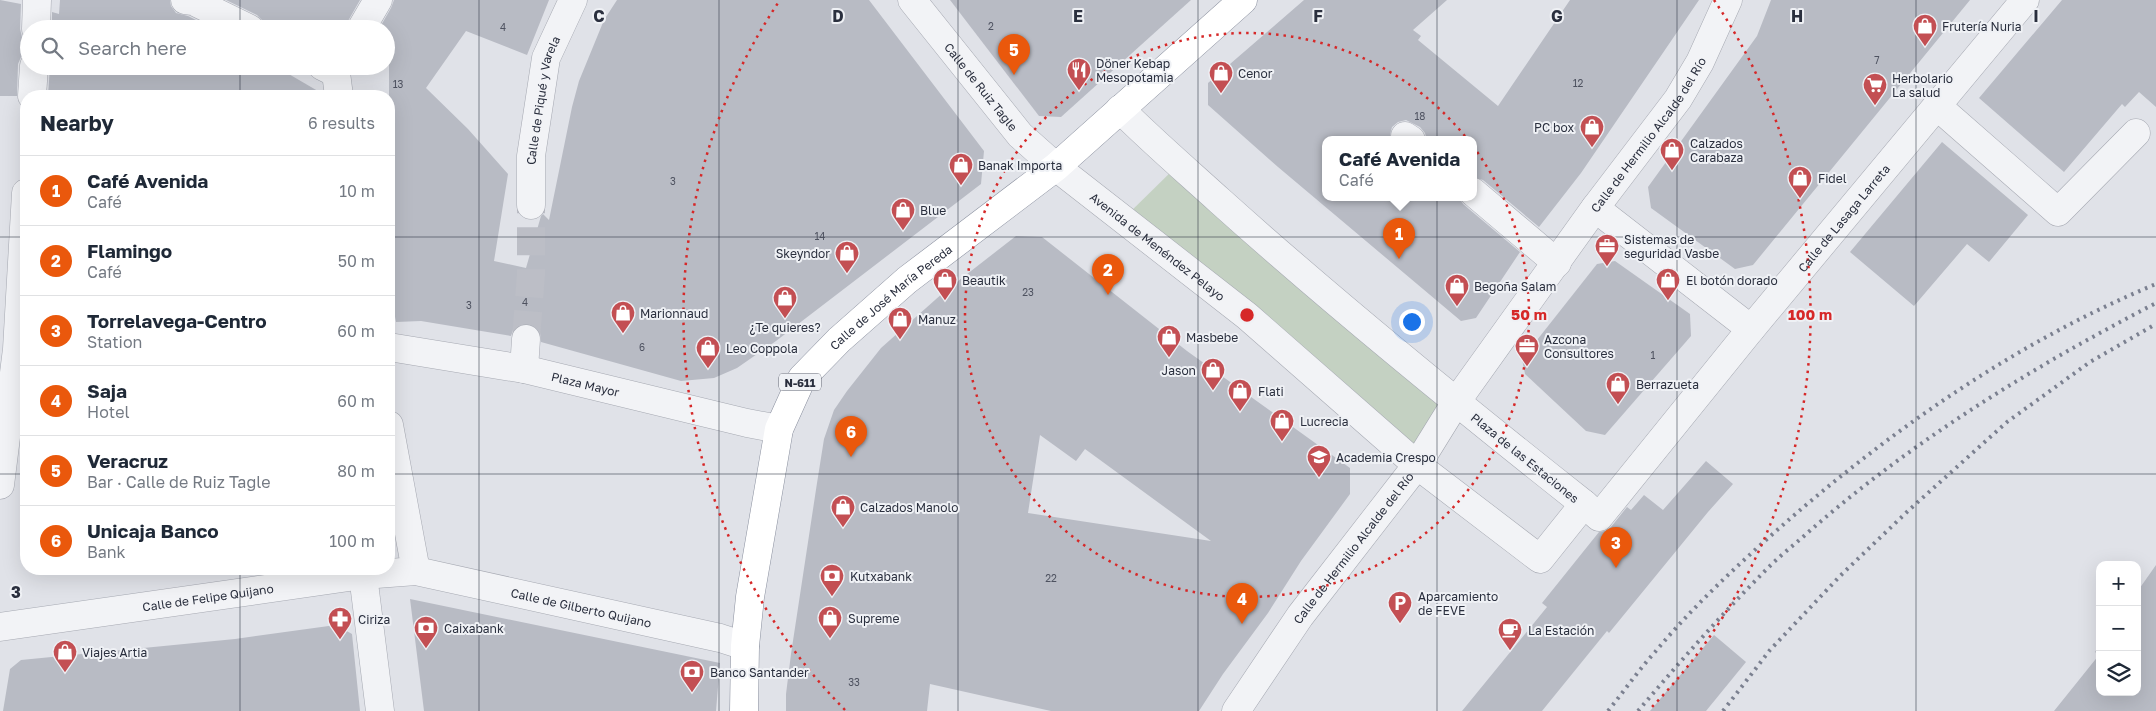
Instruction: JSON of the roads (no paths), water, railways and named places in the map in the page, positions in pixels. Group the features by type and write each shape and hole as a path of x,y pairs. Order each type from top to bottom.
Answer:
{"highway":[{"name":"Calle de José María Pereda","path":"744,711 745,646 750,597 780,429 802,378 839,340 907,280 1056,167 1243,0"}],"street":[{"path":"36,20 37,0"},
{"path":"367,20 378,0"},
{"name":"Calle de Piqué y Varela","path":"531,205 531,156 546,58 573,0"},
{"name":"Calle de Ruiz Tagle","path":"912,0 1020,135 1056,167"},
{"name":"Calle de Hermilio Alcalde del Río","path":"1236,711 1300,616 1418,465 1456,402 1595,208 1678,99 1700,62 1728,0"},
{"name":"Calle de Lasaga Larreta","path":"1584,504 1599,517 1751,329 2025,0"},
{"path":"189,1 230,20"},
{"path":"32,90 33,75"},
{"path":"1937,106 2058,212 2136,133"},
{"path":"1120,109 1162,150 1290,263 1456,402"},
{"name":"Avenida de Menéndez Pelayo","path":"1056,167 1247,316 1418,465"},
{"path":"1477,195 1557,263"},
{"path":"1595,208 1751,329"},
{"path":"0,485 20,270"},
{"path":"524,369 526,339"},
{"name":"Plaza Mayor","path":"395,348 524,369 747,423 780,429"},
{"name":"Plaza de las Estaciones","path":"1418,465 1540,559 1584,504 1456,402"},
{"path":"395,457 416,571"},
{"name":"Calle de Felipe Quijano","path":"395,573 416,571"},
{"name":"Calle de Gilberto Quijano","path":"416,571 720,638 745,646"},
{"path":"363,575 380,711"},
{"name":"Calle de Felipe Quijano","path":"0,626 363,575"}],"tunnel":[{"path":"526,339 531,274 531,205"}],"railway":[{"path":"1608,711 1643,666 1687,616 1756,549 1833,482 1920,416 2011,357 2058,330 2156,284"},
{"path":"1638,711 1683,658 1767,569 1844,502 1886,469 1973,409 2063,354 2156,303"},
{"path":"1723,711 1770,650 1840,576 1909,510 2007,422 2090,362 2156,324"}],"place":[{"name":"Frutería Nuria","path":"1925,47"},
{"name":"Veracruz","path":"1014,75"},
{"name":"Döner Kebap Mesopotamia","path":"1079,91"},
{"name":"Cenor","path":"1221,94"},
{"name":"Herbolario La salud","path":"1875,106"},
{"name":"PC box","path":"1592,148"},
{"name":"Calzados Carabaza","path":"1672,171"},
{"name":"Banak Importa","path":"961,186"},
{"name":"Fidel","path":"1800,199"},
{"name":"Blue","path":"903,231"},
{"name":"Café Avenida","path":"1399,259"},
{"name":"Sistemas de seguridad Vasbe","path":"1607,267"},
{"name":"Skeyndor","path":"847,274"},
{"name":"Flamingo","path":"1108,295"},
{"name":"Beautik","path":"945,301"},
{"name":"El botón dorado","path":"1668,301"},
{"name":"Begoña Salam","path":"1457,307"},
{"name":"¿Te quieres?","path":"785,319"},
{"name":"Marionnaud","path":"623,334"},
{"name":"Manuz","path":"900,340"},
{"name":"Masbebe","path":"1169,358"},
{"name":"Azcona Consultores","path":"1527,367"},
{"name":"Leo Coppola","path":"708,369"},
{"name":"Jason","path":"1213,391"},
{"name":"Berrazueta","path":"1618,405"},
{"name":"Flati","path":"1240,412"},
{"name":"Lucrecia","path":"1282,442"},
{"name":"Unicaja Banco","path":"851,457"},
{"name":"Academia Crespo","path":"1319,478"},
{"name":"Calzados Manolo","path":"843,528"},
{"name":"Torrelavega-Centro","path":"1616,568"},
{"name":"Kutxabank","path":"832,597"},
{"name":"Saja","path":"1242,624"},
{"name":"Aparcamiento de FEVE","path":"1400,624"},
{"name":"Supreme","path":"830,639"},
{"name":"Ciriza","path":"340,640"},
{"name":"Caixabank","path":"426,649"},
{"name":"La Estación","path":"1510,651"},
{"name":"Viajes Artia","path":"65,673"},
{"name":"Banco Santander","path":"692,693"}]}
